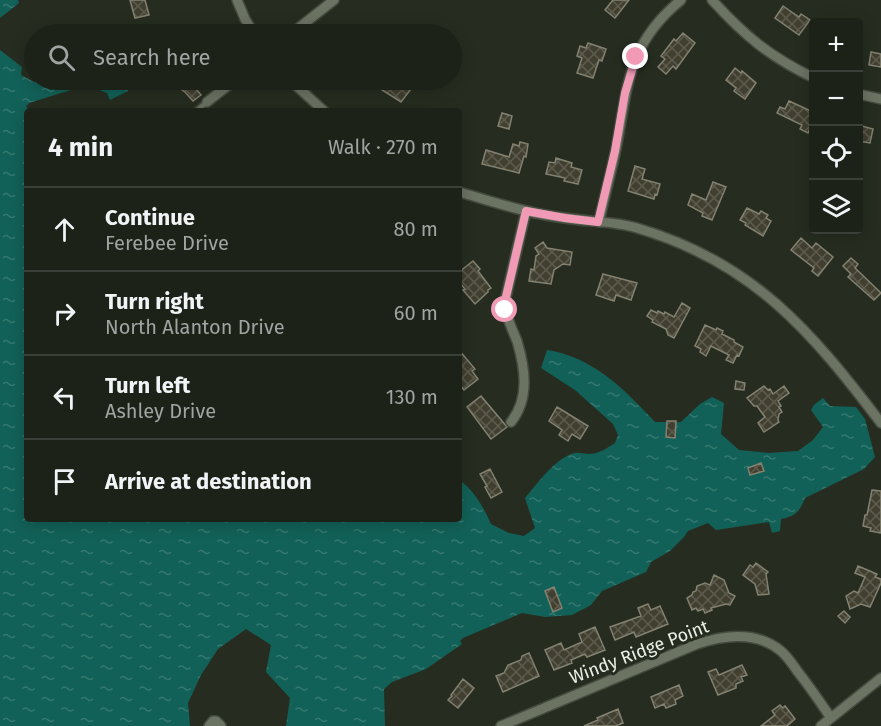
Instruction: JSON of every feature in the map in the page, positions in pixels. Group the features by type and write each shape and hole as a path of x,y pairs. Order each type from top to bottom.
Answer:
{"street":[{"path":"237,0 248,24"},
{"path":"304,24 334,0"},
{"path":"598,222 615,151 625,93 636,57 646,38 681,0"},
{"path":"712,0 753,41 809,76"},
{"path":"207,102 222,90"},
{"path":"301,90 321,108"},
{"path":"863,95 881,99"},
{"path":"462,193 526,211 636,228 687,247 731,269 778,304 824,351 881,423"},
{"path":"512,422 520,408 525,389 520,353 508,320 505,304 526,211"},
{"name":"Windy Ridge Point","path":"501,726 696,644 726,636 763,641 780,651 831,718"},
{"path":"820,726 881,678"},
{"path":"209,726 213,721 221,726"}],"lane":[{"path":"200,108 207,102"}],"water":[{"path":"0,0 18,0 19,3 0,18"},
{"path":"0,50 22,67 24,90 71,90 29,103 28,108 24,108 24,522 462,522 462,483 478,500 491,524 509,533 524,536 535,528 525,498 547,472 568,456 577,453 593,454 603,450 615,443 618,435 613,424 575,390 541,368 547,350 579,360 607,376 655,422 681,422 700,404 712,397 724,403 721,434 739,450 769,453 798,451 813,440 823,427 811,410 823,398 830,406 856,407 865,419 875,457 864,469 805,498 797,512 781,519 780,531 772,533 769,522 716,530 708,523 688,531 670,551 651,562 646,572 602,591 591,605 572,615 545,617 522,613 463,638 460,641 462,644 426,669 392,682 384,689 385,726 286,726 290,698 266,672 271,645 246,629 218,649 201,675 188,703 190,726 0,726"},
{"path":"100,90 128,91 110,100 107,93"}],"building":[{"path":"130,0 145,0 149,15 135,18"},
{"path":"613,0 629,0 615,18 605,10"},
{"path":"783,6 799,17 801,14 809,21 799,35 775,18"},
{"path":"683,33 695,43 676,69 673,66 666,74 658,67 665,59 661,56 674,39 676,41"},
{"path":"588,43 606,49 602,61 599,60 593,78 577,73 582,58 577,56 580,46 586,48"},
{"path":"871,52 881,54 881,67 869,65"},
{"path":"735,68 756,83 745,99 734,91 736,88 726,80"},
{"path":"182,90 197,90 201,95 193,101"},
{"path":"382,90 410,90 401,102"},
{"path":"789,101 809,110 808,133 800,129 802,125 777,113 780,107 785,109"},
{"path":"502,113 512,116 509,129 498,126"},
{"path":"863,126 873,129 870,143 863,142"},
{"path":"520,142 528,144 526,157 524,156 519,173 482,164 486,150 509,157 513,144 519,146"},
{"path":"556,158 572,163 571,167 582,170 578,184 564,181 565,178 546,174 549,162 555,163"},
{"path":"635,166 645,169 642,179 660,184 654,199 628,191"},
{"path":"713,182 726,187 712,220 702,216 703,213 688,205 692,194 706,200"},
{"path":"747,208 759,214 761,211 768,215 766,218 771,221 763,236 740,220"},
{"path":"801,238 812,248 816,243 833,257 818,276 812,271 814,268 791,250"},
{"path":"543,242 547,248 572,252 570,265 563,264 554,270 551,284 529,281 531,269 534,270 536,256 539,254 535,248"},
{"path":"851,258 858,264 855,268 881,293 874,300 848,277 851,274 843,266"},
{"path":"473,261 491,288 475,304 463,290 465,289 462,286 462,270"},
{"path":"603,274 637,283 631,300 616,295 614,301 596,295"},
{"path":"682,303 690,308 674,338 668,335 666,329 652,322 653,320 647,316 651,310 664,314 665,312 674,317"},
{"path":"705,325 723,331 722,334 743,347 733,363 726,360 729,355 711,346 706,356 700,352 701,349 695,346"},
{"path":"462,354 475,369 472,371 478,379 464,390 462,388"},
{"path":"736,381 745,383 744,390 735,389"},
{"path":"764,386 773,394 784,386 789,393 778,401 782,412 779,414 779,422 764,432 758,423 765,417 747,398"},
{"path":"481,396 507,427 491,439 467,407"},
{"path":"557,407 588,426 580,439 572,434 568,441 559,435 562,430 549,421"},
{"path":"667,421 676,421 675,438 666,437"},
{"path":"761,463 764,471 750,475 748,468"},
{"path":"490,469 502,492 491,498 480,474"},
{"path":"872,490 881,491 881,533 870,531 871,528 863,526"},
{"path":"756,563 768,572 766,574 769,594 758,595 755,584 743,575 750,565 753,567"},
{"path":"858,566 877,574 875,577 881,579 881,583 870,607 861,604 850,609 846,596 854,591 858,593 865,577 855,573"},
{"path":"714,575 724,580 729,593 735,596 730,605 711,608 712,610 705,613 703,609 692,610 687,598 696,591 697,586 705,583 710,585"},
{"path":"554,587 562,608 553,612 545,591"},
{"path":"648,604 651,610 660,606 668,624 636,637 634,632 615,640 610,627 641,616 638,608"},
{"path":"844,611 850,617 845,623 838,616"},
{"path":"595,627 605,650 587,657 585,654 571,660 572,663 554,670 545,650 561,643 564,650 582,642 579,634"},
{"path":"529,653 539,676 503,692 496,676 504,673 508,665 521,660 522,656"},
{"path":"742,665 747,675 741,677 743,681 736,684 736,688 718,695 708,672 716,669 719,675"},
{"path":"463,679 474,688 458,708 448,700"},
{"path":"679,685 683,696 675,700 676,704 666,708 664,704 655,708 651,697"},
{"path":"780,705 783,708 785,706 795,719 787,726 761,726 775,715 772,711"},
{"path":"618,709 623,723 616,726 584,726 598,720 597,718"}],"route":[{"path":"505,310 526,211 598,222 615,151 625,93 636,57"}]}
